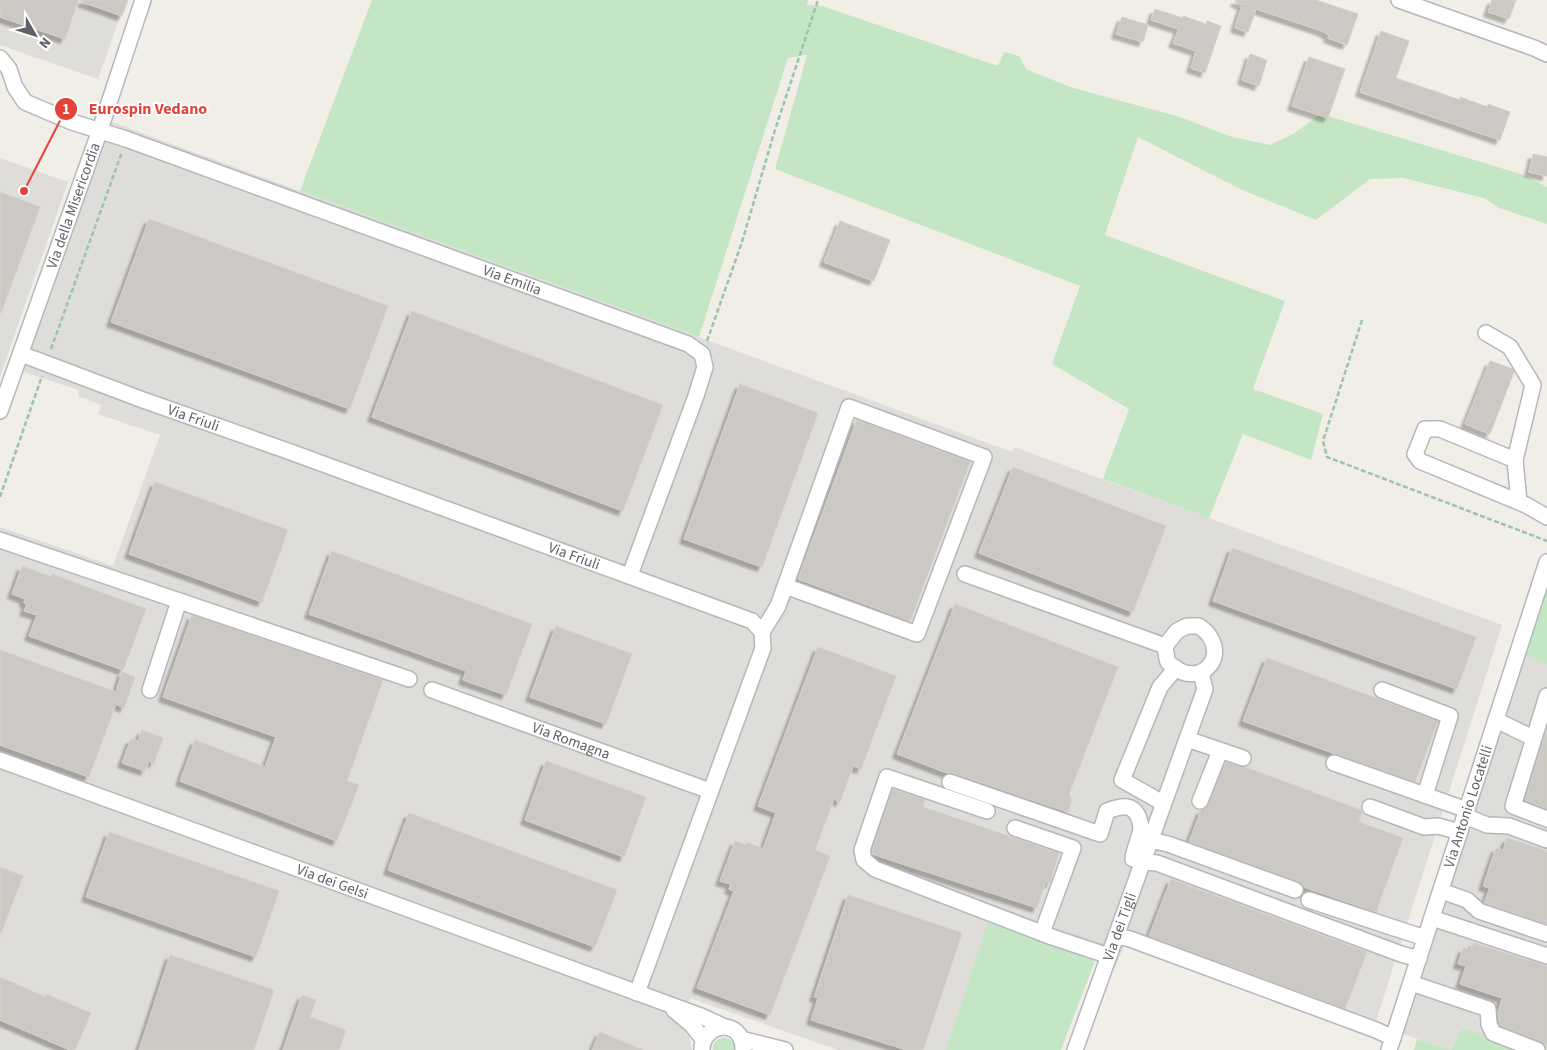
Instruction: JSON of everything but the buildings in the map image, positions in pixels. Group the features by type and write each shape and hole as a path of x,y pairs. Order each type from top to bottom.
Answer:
{"street":[{"name":"Via della Misericordia","path":"0,411 100,130 143,0"},
{"path":"1399,0 1547,54"},
{"name":"Via Emilia","path":"0,58 10,69 15,87 25,102 72,122 126,139 688,344 702,354"},
{"path":"1486,333 1510,346 1533,386 1515,460 1518,502"},
{"name":"Via Friuli","path":"21,354 752,621 762,632"},
{"path":"630,576 698,389 705,367 702,354"},
{"path":"637,993 763,648 762,632 778,606 785,586 849,407 984,457 916,634 785,586"},
{"path":"1515,460 1440,429 1425,429 1415,454 1420,461 1518,502 1547,517"},
{"path":"0,540 408,679"},
{"name":"Via Antonio Locatelli","path":"1391,1044 1547,562"},
{"path":"965,574 1165,646"},
{"path":"150,690 179,601"},
{"path":"1187,626 1199,626 1210,638 1215,652 1212,662 1201,673 1187,674 1180,672 1168,661 1165,646 1178,632 1187,626"},
{"path":"1163,802 1122,780 1160,687 1176,668"},
{"name":"Via dei Tigli","path":"1075,1050 1205,689 1201,673"},
{"name":"Via Romagna","path":"432,690 710,791"},
{"path":"1382,690 1450,716 1425,795"},
{"path":"1547,696 1513,806 1547,819"},
{"path":"1496,720 1533,738"},
{"path":"1187,739 1243,758"},
{"path":"1200,802 1220,751"},
{"name":"Via dei Gelsi","path":"0,760 701,1016 735,1030 742,1044 783,1050"},
{"path":"1334,763 1425,795 1466,813 1487,825 1509,826 1547,840"},
{"path":"987,811 887,777 862,850 864,860 875,869 1042,933 1109,956"},
{"path":"950,782 1100,834 1107,812 1125,806 1131,808 1139,818 1141,828 1134,849 1133,859 1157,863 1419,959"},
{"path":"1370,808 1424,827 1438,826 1460,832"},
{"path":"1015,828 1073,848 1042,933"},
{"path":"1150,840 1168,844 1295,890"},
{"path":"1441,891 1466,900 1479,911 1547,934"},
{"path":"1308,900 1425,938"},
{"path":"1432,918 1547,956"},
{"path":"1116,936 1130,939 1376,1030 1391,1044"},
{"path":"1411,983 1488,1009 1489,1024 1493,1034 1537,1050"},
{"path":"665,1003 692,1025 703,1045"},
{"path":"703,1045 708,1032 724,1027"}],"path":[{"path":"702,354 742,242 774,133 818,0"},
{"path":"0,497 126,139"}],"shaded area":[{"path":"0,0 126,0 98,79 0,45"},
{"path":"109,121 1012,452 1014,447 1502,625 1371,1037 1126,942 1115,968 989,922 946,1050 838,1050 690,998 682,1024 689,1036 692,1050 0,1050 0,527 113,566 160,435 98,414 101,405 78,396 79,390 20,371"},
{"path":"0,158 68,182 0,377"},
{"path":"1524,655 1547,664 1547,1050 1526,1050 1462,1028 1451,1050 1403,1034"}],"green space":[{"path":"372,0 808,0 807,5 822,6 998,66 1004,52 1019,56 1026,69 1070,87 1180,117 1229,136 1270,145 1293,134 1321,114 1524,175 1547,187 1547,224 1499,208 1484,198 1403,178 1370,179 1316,220 1238,188 1138,137 1105,235 1285,301 1253,389 1323,414 1311,460 1243,434 1209,518 1103,479 1129,409 1052,364 1080,286 775,169 807,55 788,58 699,337 300,191"},
{"path":"1547,573 1547,664 1524,655"},
{"path":"988,922 1095,961 1061,1050 946,1050"},
{"path":"1462,1028 1526,1050 1451,1050"},
{"path":"725,1037 734,1042 735,1050 713,1050 713,1045 716,1041"},
{"path":"1417,1039 1451,1050 1414,1050"}],"place":[{"name":"Eurospin Vedano","path":"24,191"}]}
